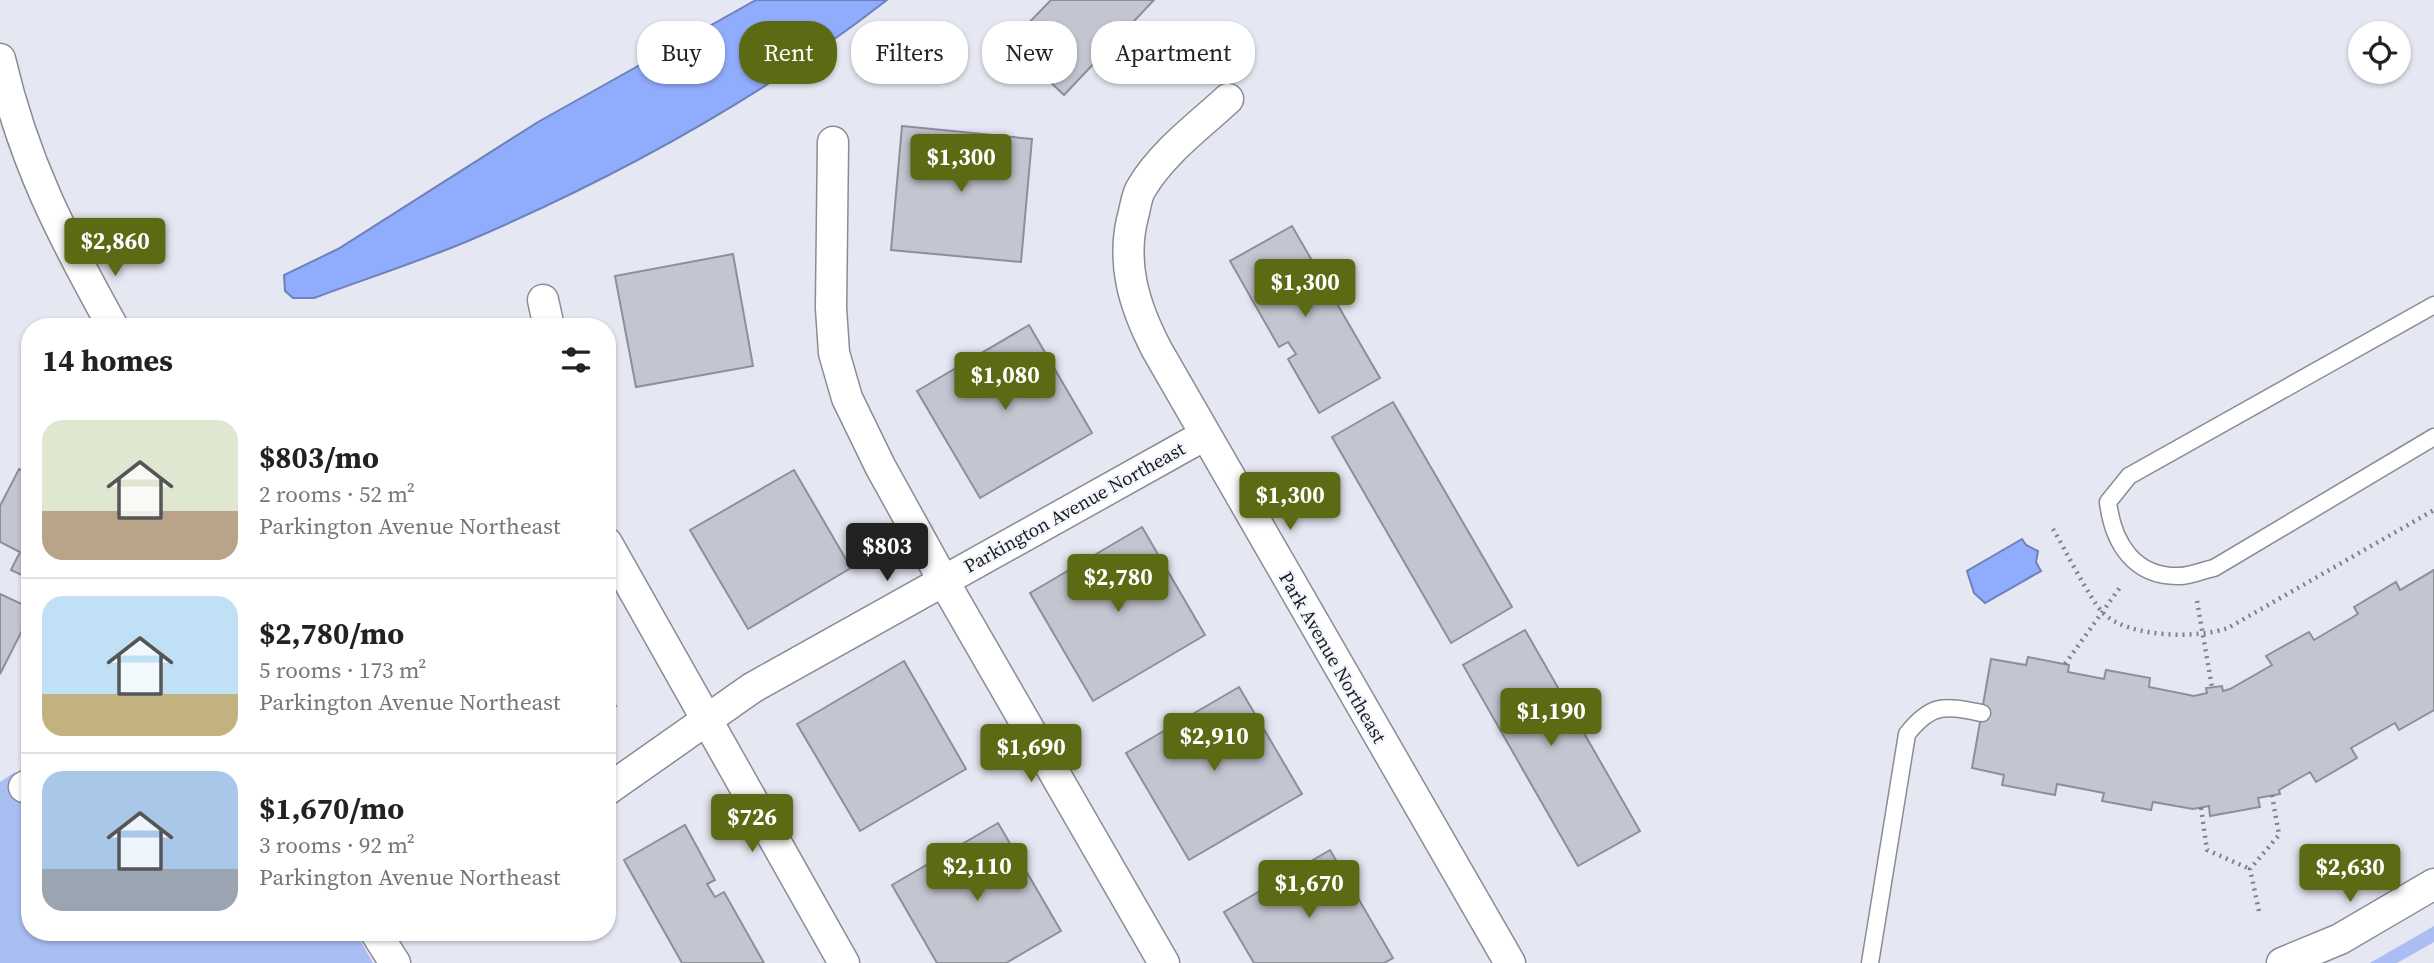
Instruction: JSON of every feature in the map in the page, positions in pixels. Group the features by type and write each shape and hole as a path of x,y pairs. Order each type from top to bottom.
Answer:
{"street":[{"path":"0,59 14,121 43,196 108,318"},
{"name":"Park Avenue Northeast","path":"1228,99 1168,153 1141,188 1127,251 1131,287 1142,320 1205,435 1510,963"},
{"name":"Parkington Avenue Northeast","path":"834,142 831,308 834,353 847,398 880,466 943,580 1164,963"},
{"name":"Parkington Avenue Northeast","path":"616,783 705,718 752,688 1205,435"},
{"path":"616,560 844,963"},
{"path":"2282,963 2340,939 2434,884"},
{"path":"381,941 395,963"}],"lane":[{"path":"2434,305 2129,476 2108,502 2111,529 2126,555 2150,570 2181,576 2214,568 2434,438"},
{"path":"1870,963 1908,734 1920,717 1938,708 1952,707 1982,713"}],"path":[{"path":"2064,664 2138,562"},
{"path":"2192,573 2212,687"},
{"path":"2250,869 2279,835 2272,795"},
{"path":"2201,808 2207,850 2250,869"},
{"path":"2250,869 2259,911"}],"shaded area":[{"path":"756,0 887,0 859,21 851,21 851,27 837,37 837,21 739,21 739,84 767,84 738,103 578,191 449,249 314,298 293,298 285,291 284,275 338,249 538,122 637,67 637,84 725,84 725,21 718,21"},
{"path":"2022,539 2026,545 2038,551 2036,562 2041,571 1985,603 1974,593 1967,571"},
{"path":"15,772 21,781 21,941 361,941 373,963 0,963 0,782"},
{"path":"2434,926 2434,942 2397,963 2370,963"}],"building":[{"path":"1051,0 1154,0 1134,21 1091,21 1091,66 1077,81 1077,21 1030,21"},
{"path":"1052,84 1074,84 1064,95"},
{"path":"902,126 1032,139 1021,262 891,250"},
{"path":"1292,226 1380,378 1319,413 1288,359 1296,354 1288,342 1279,347 1230,261"},
{"path":"733,254 753,366 636,387 615,276"},
{"path":"1029,325 1092,433 980,498 917,391"},
{"path":"1393,402 1512,607 1451,643 1332,437"},
{"path":"19,469 21,470 21,575 11,570 20,552 0,542 0,506"},
{"path":"794,470 851,568 748,629 690,530"},
{"path":"1142,527 1205,635 1093,701 1030,593"},
{"path":"2434,570 2434,710 2399,730 2395,723 2351,748 2357,758 2316,782 2310,772 2279,790 2280,794 2258,798 2260,807 2210,816 2209,806 2193,809 2153,802 2151,810 2102,801 2104,793 2057,784 2055,795 2002,785 2004,775 1972,768 1991,659 2026,665 2028,657 2069,665 2068,672 2104,679 2106,670 2150,678 2149,687 2194,696 2207,693 2206,688 2222,686 2223,691 2272,665 2266,656 2309,632 2314,640 2358,614 2354,607 2396,582 2400,590"},
{"path":"0,594 21,604 21,633 0,674"},
{"path":"1525,630 1640,831 1578,866 1463,665"},
{"path":"904,661 966,769 860,831 797,724"},
{"path":"1239,687 1302,794 1189,860 1126,753"},
{"path":"998,823 1061,931 1006,963 937,963 892,885"},
{"path":"685,825 715,880 707,884 715,897 724,892 764,963 682,963 624,860"},
{"path":"1330,850 1393,958 1384,963 1254,963 1224,912"}]}
